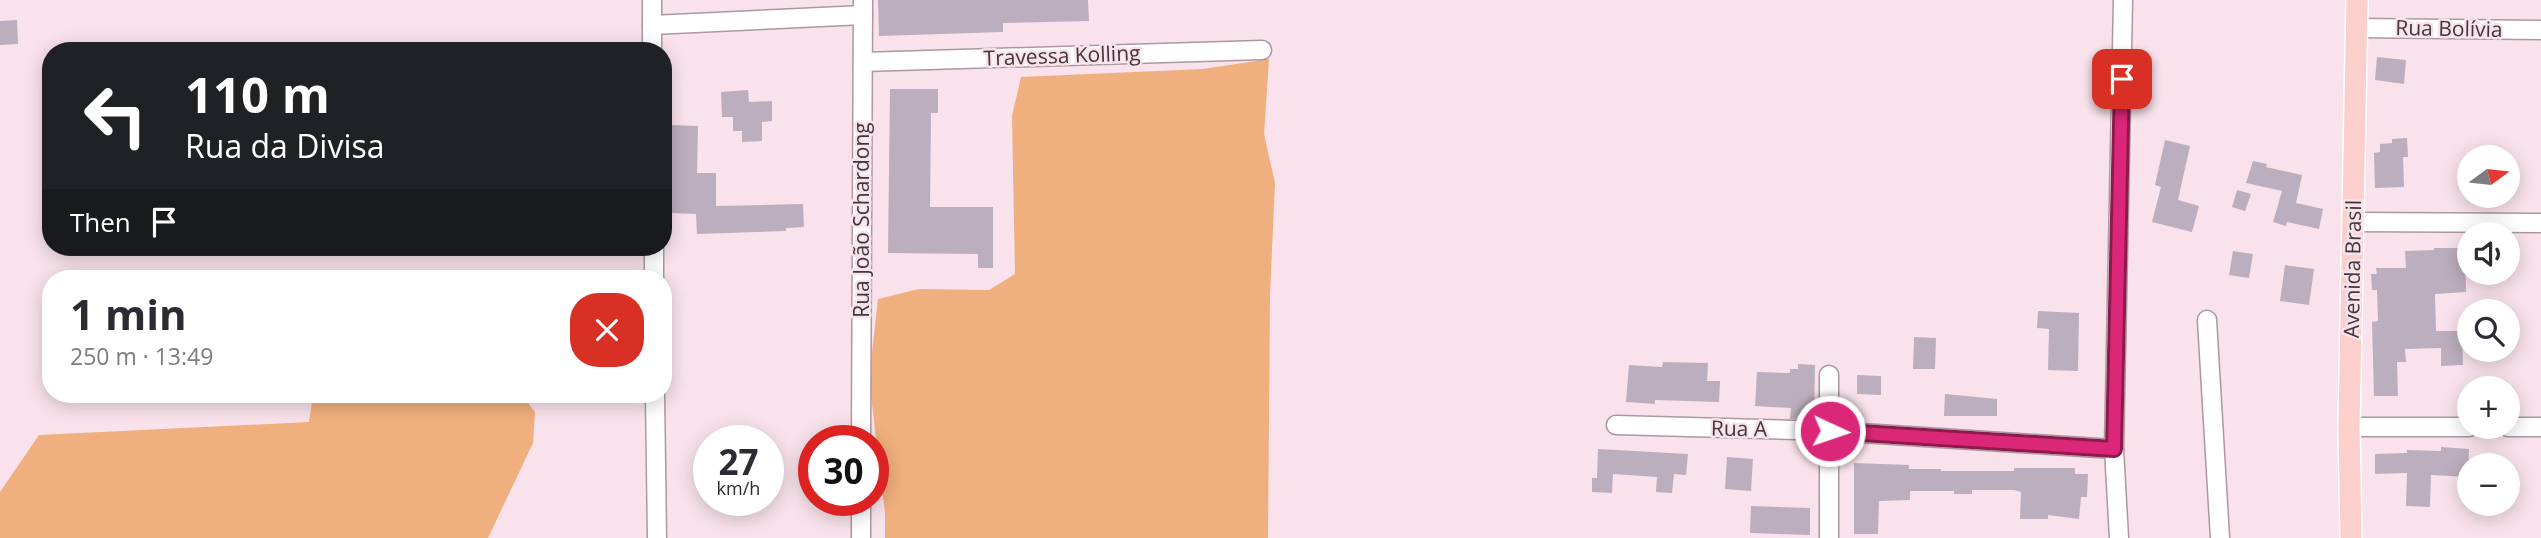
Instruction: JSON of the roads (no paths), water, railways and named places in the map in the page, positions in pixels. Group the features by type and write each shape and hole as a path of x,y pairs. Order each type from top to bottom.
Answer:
{"main road":[{"name":"Avenida Brasil","path":"2351,538 2349,427 2357,0"}],"street":[{"path":"652,42 653,0"},
{"path":"2119,538 2114,449 2123,0"},
{"path":"652,24 863,8"},
{"name":"Rua João Schardong","path":"862,425 863,8"},
{"name":"Rua Bolívia","path":"2357,28 2541,30"},
{"name":"Travessa Kolling","path":"863,62 1262,50"},
{"path":"2354,222 2541,223"},
{"path":"2207,320 2220,538"},
{"path":"1829,375 1829,538"},
{"path":"655,403 657,538"},
{"name":"Rua A","path":"1616,425 1830,431 2114,449"},
{"path":"2349,427 2457,427"},
{"path":"2520,427 2541,427"},
{"path":"861,516 861,538"}]}
